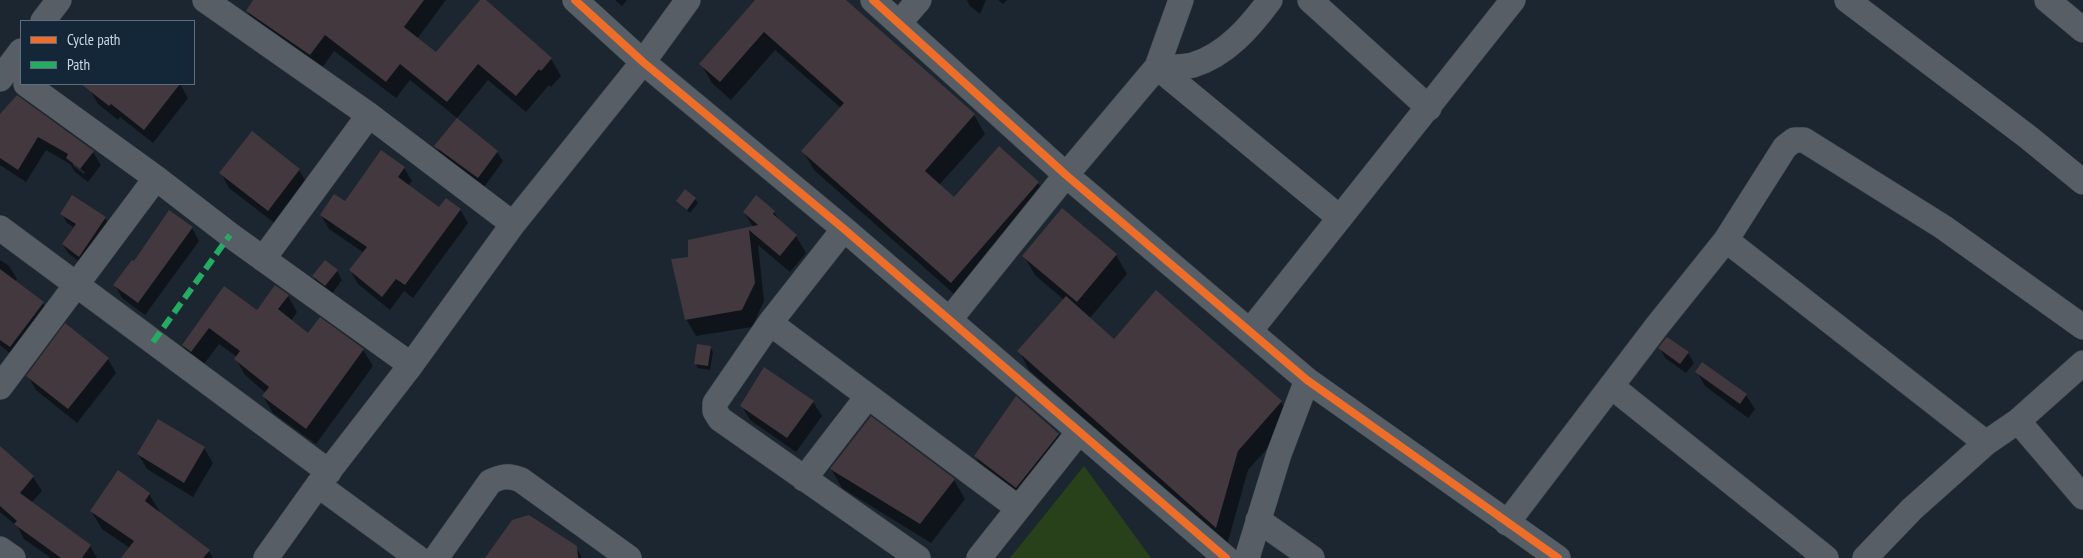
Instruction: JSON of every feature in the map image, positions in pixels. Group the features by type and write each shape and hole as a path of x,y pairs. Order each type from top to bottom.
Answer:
{"street":[{"path":"44,20 59,0"},
{"path":"205,0 368,115 513,224"},
{"path":"575,0 643,62 950,319 1226,558"},
{"path":"266,558 411,365 513,224 643,62 688,0"},
{"path":"873,0 1066,175 1307,380 1558,558"},
{"path":"899,23 919,0"},
{"path":"950,319 1066,175 1157,67 1181,0"},
{"path":"1157,67 1192,65 1210,58 1233,42 1257,18 1270,0"},
{"path":"1310,0 1429,108"},
{"path":"1250,331 1513,0"},
{"path":"2047,0 2083,30"},
{"path":"1859,3 2081,178"},
{"path":"1157,67 1340,218"},
{"path":"32,85 263,259 411,365"},
{"path":"263,259 368,115"},
{"path":"1507,523 1611,386 1726,240 1785,147 1794,140 1804,140 1943,227 2083,327"},
{"path":"2,380 156,178"},
{"path":"0,228 324,479 389,550 418,558"},
{"path":"844,229 770,322 715,404 715,411 720,419 918,558"},
{"path":"1726,240 1986,443"},
{"path":"770,322 1018,508"},
{"path":"1866,558 1912,509 1986,443 2018,422 2083,363"},
{"path":"1247,558 1279,454 1307,380"},
{"path":"1611,386 1826,558"},
{"path":"804,479 868,396"},
{"path":"2018,422 2083,497"},
{"path":"979,558 1079,432"},
{"path":"436,558 490,482 501,476 511,476 521,480 620,556"},
{"path":"1258,520 1312,558"}],"green space":[{"path":"1084,466 1151,558 1010,558"}],"building":[{"path":"253,0 424,0 404,27 436,52 480,0 486,0 552,58 541,71 539,69 516,96 478,64 447,102 400,64 386,82 325,35 310,55 246,11"},
{"path":"755,0 846,0 975,114 925,171 954,197 999,146 1039,182 951,283 801,151 844,103 764,32 720,82 699,64"},
{"path":"82,85 179,85 144,130 111,104 109,106"},
{"path":"17,95 94,151 80,169 66,158 68,154 38,137 18,170 0,158 0,114"},
{"path":"457,118 498,151 478,178 434,146"},
{"path":"252,131 300,169 268,211 219,173"},
{"path":"381,150 405,167 398,177 439,207 446,198 461,209 405,285 396,279 382,297 349,270 367,247 320,215 334,194 345,201"},
{"path":"685,189 696,198 687,210 676,201"},
{"path":"72,195 106,217 79,257 62,244 76,224 60,214"},
{"path":"756,195 775,211 773,214 797,235 780,256 749,230 755,283 742,310 685,320 671,259 688,257 688,240 758,225 743,212"},
{"path":"1062,208 1117,254 1077,302 1022,256"},
{"path":"169,210 193,227 138,303 113,285 132,260 134,261"},
{"path":"325,260 338,270 325,286 312,276"},
{"path":"0,269 44,302 10,347 0,340"},
{"path":"275,285 289,295 278,309 308,333 320,317 364,349 306,429 262,396 269,387 234,359 240,351 209,328 191,352 182,345 224,286 257,310"},
{"path":"1156,290 1282,401 1238,451 1216,528 1017,351 1066,296 1114,339"},
{"path":"65,323 109,358 68,409 26,376"},
{"path":"1667,337 1689,352 1680,364 1658,348"},
{"path":"697,344 711,346 708,366 694,364"},
{"path":"1702,362 1747,394 1740,404 1695,372"},
{"path":"764,367 814,401 787,438 740,406"},
{"path":"1016,396 1059,434 1016,488 974,456"},
{"path":"871,416 955,479 920,524 830,469"},
{"path":"158,419 205,447 184,483 137,454"},
{"path":"0,446 34,476 20,493 91,545 82,558 61,558 14,524 17,521 0,506"},
{"path":"118,470 150,493 145,501 210,550 203,558 121,558 134,541 90,511"},
{"path":"529,515 577,546 578,558 485,558 512,520"}],"marked path":[{"path":"153,342 230,235"}],"cycle path":[{"path":"575,0 643,62 844,229 1226,558"},
{"path":"873,0 1066,175 1307,380 1558,558"}]}
